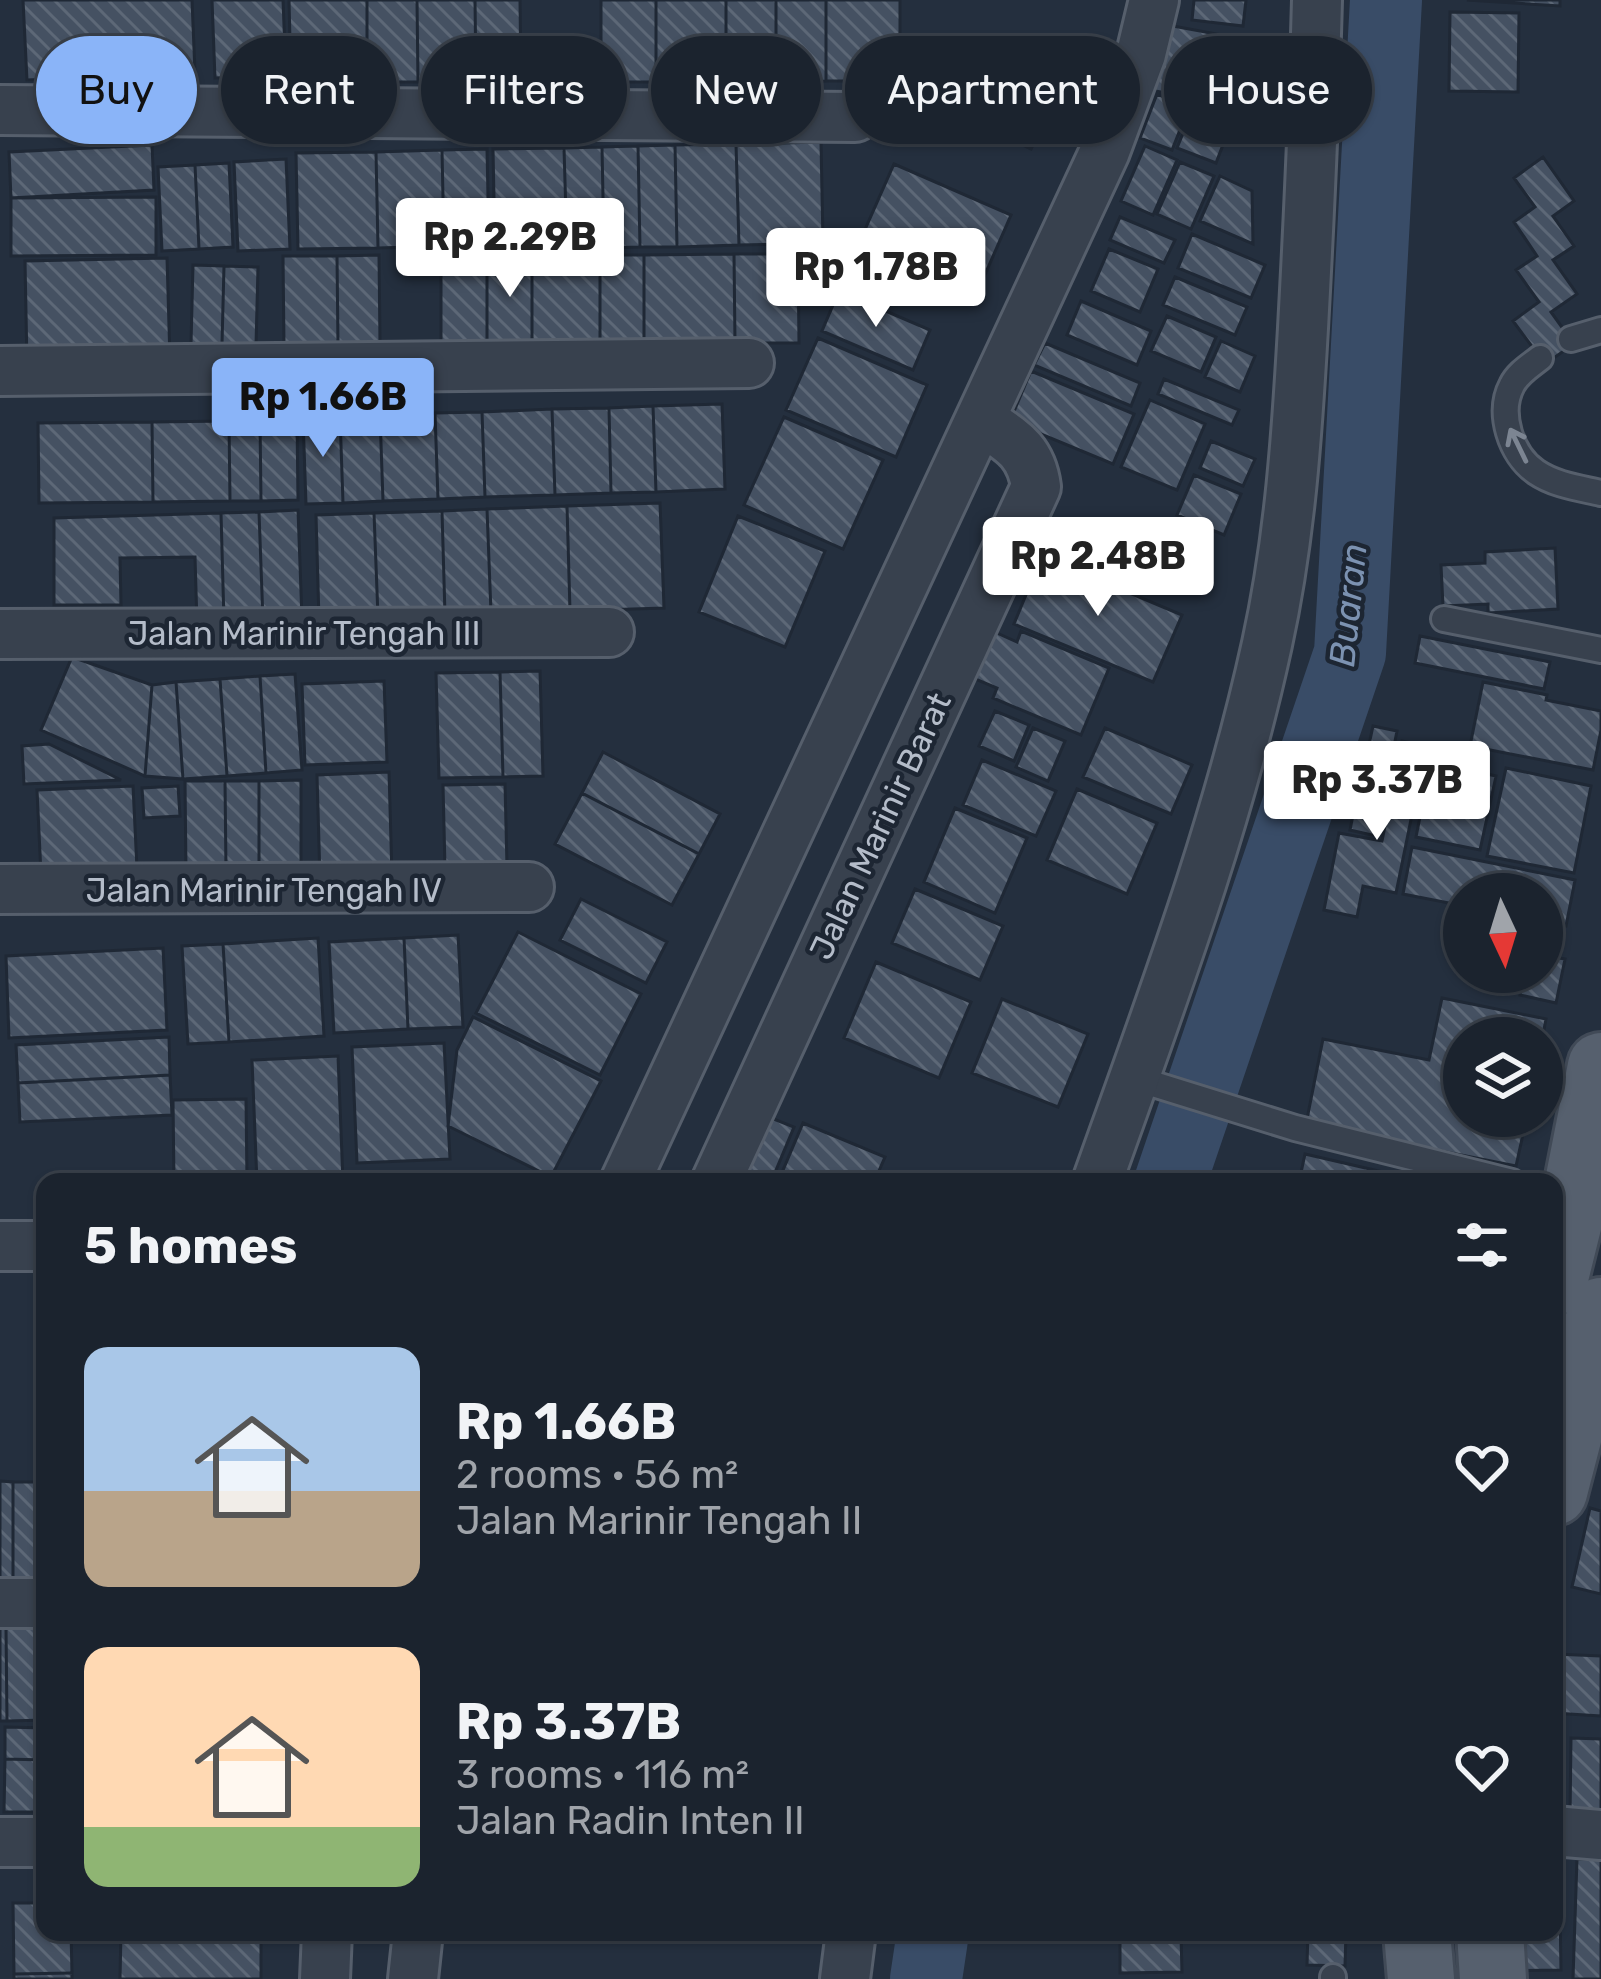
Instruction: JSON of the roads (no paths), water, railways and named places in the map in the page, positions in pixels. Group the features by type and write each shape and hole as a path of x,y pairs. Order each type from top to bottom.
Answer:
{"main road":[{"path":"1565,1192 1601,1066"},
{"path":"1563,1457 1601,1311"},
{"path":"1418,1941 1421,1979"},
{"path":"1491,1941 1493,1979"}],"street":[{"path":"630,1173 1105,152 1141,54 1154,0"},
{"path":"1101,1173 1145,1083 1244,743 1268,640 1286,539 1300,382 1317,0"},
{"path":"0,110 845,117"},
{"path":"0,371 749,363"},
{"name":"Jalan Marinir Barat","path":"720,1173 1036,487 1034,471 1021,448 981,420"},
{"name":"Jalan Marinir Tengah III","path":"0,634 609,632"},
{"name":"Jalan Marinir Tengah IV","path":"0,889 529,887"},
{"path":"0,1246 36,1246"},
{"path":"0,1603 36,1603"},
{"path":"1563,1832 1601,1835"},
{"path":"0,1842 36,1842"},
{"path":"325,1979 327,1941"},
{"path":"413,1979 417,1941"},
{"path":"845,1979 850,1941"}],"lane":[{"path":"1570,339 1601,330"},
{"path":"1540,358 1521,373 1508,397 1513,442 1520,457 1551,481 1601,494"},
{"path":"1444,619 1601,650"},
{"path":"1145,1083 1295,1128 1476,1173"}],"waterway":[{"name":"Buaran","path":"1173,1173 1350,653 1386,0"},
{"name":"Buaran","path":"926,1979 932,1941"}]}
